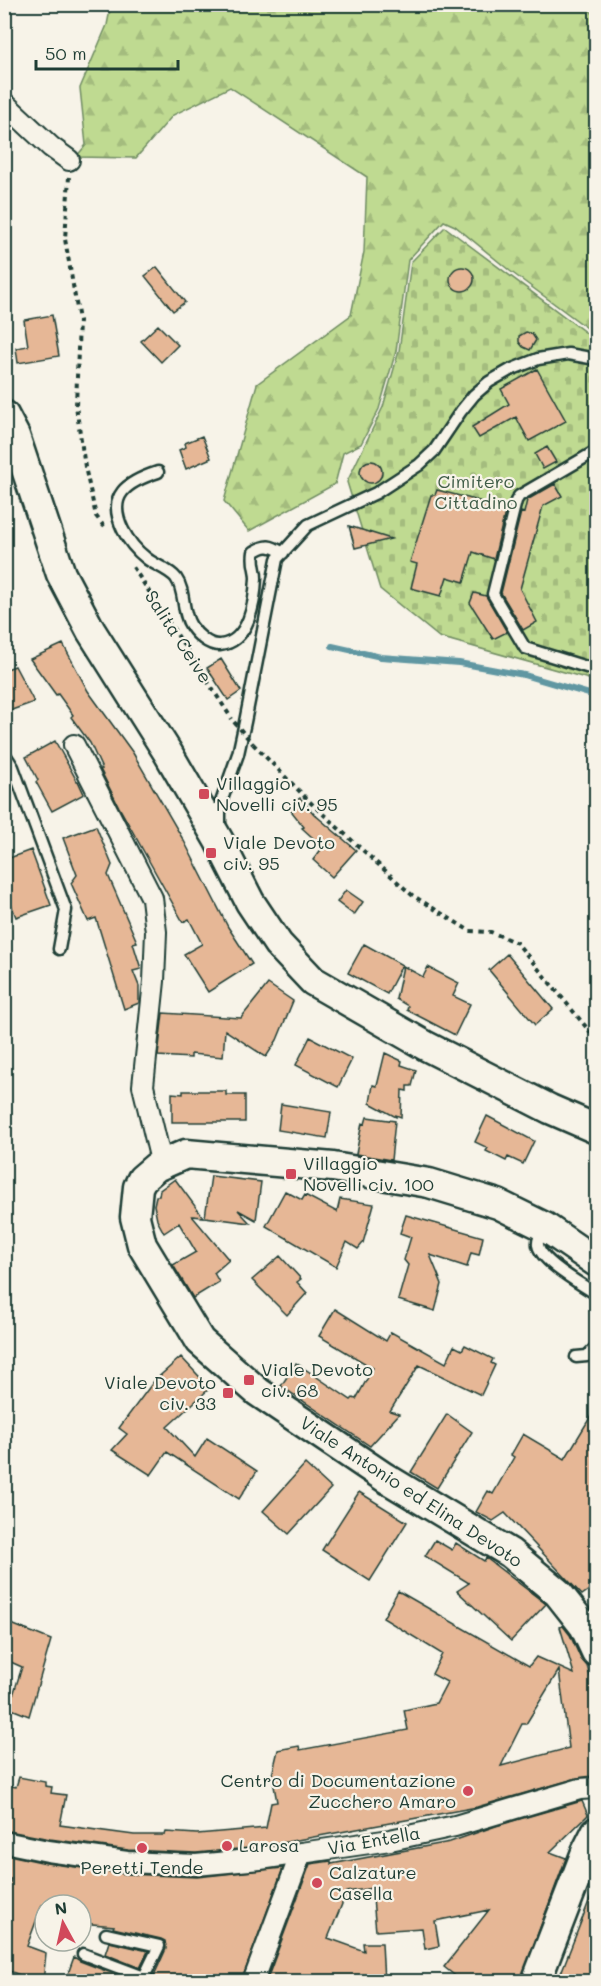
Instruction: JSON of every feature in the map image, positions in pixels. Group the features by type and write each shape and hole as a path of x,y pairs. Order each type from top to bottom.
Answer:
{"street":[{"path":"4,103 51,147 69,160"},
{"path":"4,415 15,436 61,574 91,632 168,753 219,841 250,902 278,944 313,981 426,1047 597,1130"},
{"path":"74,745 152,898 156,932 154,981 143,1086 162,1165"},
{"name":"Viale Antonio ed Elina Devoto","path":"597,1262 545,1227 498,1204 429,1183 288,1163 186,1154 162,1165 142,1179 138,1187 135,1217 142,1245 200,1341 258,1392 384,1477 510,1553 558,1593 584,1626 597,1652"},
{"name":"Via Entella","path":"4,1842 48,1851 139,1863 196,1865 260,1859 390,1839 455,1826 580,1789 597,1788"},
{"path":"536,1982 586,1852 597,1832"},
{"path":"253,1982 301,1853"}],"lane":[{"path":"219,841 220,805 240,744 277,559 308,525 376,493 419,465 434,451 460,411 474,395 500,376 538,359 568,354 597,359"},
{"path":"597,451 519,496 493,594 525,648 597,670"},
{"path":"158,472 139,478 120,494 115,506 118,520 127,537 145,558 175,576 181,588 184,613 189,624 207,641 216,645 224,644 235,640 242,632 253,609 256,577 252,564 254,552 264,545 272,545 283,553"},
{"path":"4,753 13,767 66,910 59,949"},
{"path":"545,1227 539,1235 538,1245 543,1254 550,1262 597,1294"},
{"path":"576,1357 588,1356 597,1347"},
{"path":"83,1954 144,1979 159,1946 106,1934"}],"path":[{"path":"69,160 65,240 79,320 76,406 85,466 96,516 108,532"},
{"name":"Salita Ceive","path":"127,558 234,722 253,744 313,805 412,895 470,931 491,932 517,942 597,1039"}],"green space":[{"path":"111,5 585,5 596,17 596,326 590,330 510,271 455,226 444,221 408,260 396,351 379,409 361,444 343,453 335,484 249,531 224,501 257,384 351,315 364,252 367,177 230,87 173,115 136,158 76,157 86,145 80,88 107,25"},
{"name":"Cimitero Cittadino","path":"445,227 589,335 596,331 596,681 439,637 380,589 347,482 383,407 399,351 411,262"}],"building":[{"path":"157,267 185,302 173,311 145,276"},
{"path":"462,267 467,268 473,274 473,284 467,290 462,291 457,290 451,284 450,279 451,274 457,268"},
{"path":"52,315 59,356 18,363 16,348 28,346 24,320"},
{"path":"158,325 178,345 161,362 141,341"},
{"path":"526,332 532,334 536,340 530,350 519,342 519,336"},
{"path":"537,369 566,421 529,441 516,417 479,438 472,427 509,404 501,389"},
{"path":"202,436 211,458 186,469 179,450 186,447 185,443"},
{"path":"547,447 556,462 543,469 535,454"},
{"path":"371,461 379,464 382,472 379,480 371,483 363,480 360,472 363,464"},
{"path":"555,484 562,496 543,506 520,589 537,622 523,630 501,593 521,512 524,513 527,500"},
{"path":"437,490 506,508 494,559 473,552 464,582 447,577 441,596 411,588 417,564 410,562 431,495 435,495"},
{"path":"349,526 391,539 355,548"},
{"path":"474,593 486,596 507,632 493,639 470,603"},
{"path":"63,644 88,691 133,753 184,841 228,927 252,964 208,992 184,954 202,944 189,919 183,922 119,807 90,743 71,717 73,715 30,659"},
{"path":"221,659 241,691 228,700 207,668"},
{"path":"15,666 34,702 9,711 4,696 4,670"},
{"path":"55,741 84,794 52,811 36,782 38,780 26,757"},
{"path":"300,798 314,814 356,850 332,877 313,860 323,847 302,828 304,827 288,807"},
{"path":"96,826 112,865 108,875 137,942 133,943 141,969 133,971 139,986 139,1003 124,1009 96,918 88,921 71,883 77,875 63,838"},
{"path":"31,850 51,905 16,917 4,886 4,860"},
{"path":"346,890 363,902 354,915 337,902"},
{"path":"364,944 402,965 387,994 348,973"},
{"path":"507,954 553,1009 535,1025 489,970"},
{"path":"403,966 423,977 428,967 459,983 453,996 470,1004 455,1035 407,1010 408,1006 396,999"},
{"path":"268,984 293,1001 277,1040 266,1057 225,1030 223,1057 191,1054 191,1058 158,1056 163,1013 241,1018"},
{"path":"310,1037 352,1059 338,1087 296,1065"},
{"path":"385,1053 402,1061 401,1065 416,1070 412,1086 407,1086 407,1091 402,1090 401,1117 396,1115 396,1117 370,1103 373,1085 377,1086"},
{"path":"183,1091 226,1091 226,1095 245,1095 245,1122 172,1122 172,1093 183,1094"},
{"path":"281,1104 331,1112 327,1138 278,1130"},
{"path":"487,1116 534,1141 523,1164 508,1157 506,1161 486,1151 488,1148 475,1142"},
{"path":"367,1117 395,1121 391,1160 356,1154 362,1123 365,1124"},
{"path":"211,1176 261,1182 256,1220 238,1210 250,1223 205,1217"},
{"path":"175,1179 203,1217 192,1216 229,1260 214,1273 219,1282 193,1298 173,1265 196,1252 179,1223 164,1233 157,1220 154,1205 160,1190"},
{"path":"285,1191 302,1200 305,1195 337,1212 340,1199 374,1204 363,1243 358,1249 347,1242 336,1267 266,1226"},
{"path":"406,1215 483,1237 479,1255 471,1253 467,1267 430,1255 442,1284 435,1311 398,1300 408,1265 404,1260 411,1237 400,1233"},
{"path":"280,1256 301,1279 297,1282 307,1293 287,1315 252,1280"},
{"path":"335,1309 386,1341 391,1332 446,1363 454,1346 462,1350 465,1345 493,1359 491,1363 495,1365 481,1395 419,1365 390,1411 399,1414 370,1446 281,1386 296,1363 351,1400 356,1399 373,1368 319,1336"},
{"path":"181,1357 210,1388 167,1427 195,1457 207,1438 257,1471 239,1499 167,1452 151,1475 112,1450 127,1434 119,1428 154,1381"},
{"path":"597,1406 597,1584 582,1595 505,1513 493,1521 476,1512 488,1491 493,1494 514,1457 511,1455 523,1434 565,1459"},
{"path":"447,1414 472,1432 437,1488 411,1472"},
{"path":"305,1464 331,1488 289,1534 263,1511"},
{"path":"359,1492 407,1522 370,1581 322,1550"},
{"path":"435,1540 452,1550 456,1543 484,1561 486,1558 546,1604 511,1641 457,1591 469,1583 425,1556"},
{"path":"398,1591 529,1666 536,1657 574,1674 560,1627 563,1626 587,1666 597,1698 597,1772 592,1776 577,1778 477,1807 259,1847 196,1853 128,1850 4,1830 4,1785 16,1787 19,1777 45,1782 45,1786 52,1787 51,1793 66,1795 60,1825 134,1835 165,1835 166,1832 197,1834 266,1828 271,1803 277,1802 272,1775 278,1750 299,1746 300,1750 408,1730 404,1710 436,1703 447,1682 432,1674 442,1654 383,1618","holes":["559,1670 569,1748 501,1766 522,1724 526,1724"]},
{"path":"4,1621 51,1640 29,1716 9,1708 22,1667 4,1659"},
{"path":"582,1801 588,1815 550,1852 566,1858 520,1982 463,1982 444,1967 489,1910 435,1921 439,1946 425,1949 422,1928 376,1931 372,1888 347,1892 328,1938 364,1951 363,1943 382,1943 384,1982 266,1982 310,1864 331,1861 331,1864 450,1842"},
{"path":"4,1854 46,1863 126,1874 197,1877 283,1868 241,1982 151,1982 166,1949 165,1941 113,1928 114,1926 93,1924 93,1893 33,1893 33,1930 27,1946 33,1948 33,1953 46,1953 43,1982 4,1969 4,1900 11,1879 4,1878"},
{"path":"595,1886 597,1982 583,1982 561,1973"},
{"path":"109,1942 148,1951 140,1968 105,1954"},
{"path":"74,1957 80,1961 135,1982 65,1982"}],"waterway":[{"path":"332,646 381,657 459,663 524,675 596,696"}],"place":[{"name":"Villaggio Novelli civ. 95","path":"204,794"},
{"name":"Viale Devoto civ. 95","path":"211,853"},
{"name":"Villaggio Novelli civ. 100","path":"291,1174"},
{"name":"Viale Devoto civ. 68","path":"249,1380"},
{"name":"Viale Devoto civ. 33","path":"228,1393"},
{"name":"Centro di Documentazione Zucchero Amaro","path":"468,1791"},
{"name":"Larosa","path":"227,1846"},
{"name":"Peretti Tende","path":"142,1848"},
{"name":"Calzature Casella","path":"317,1883"}]}
